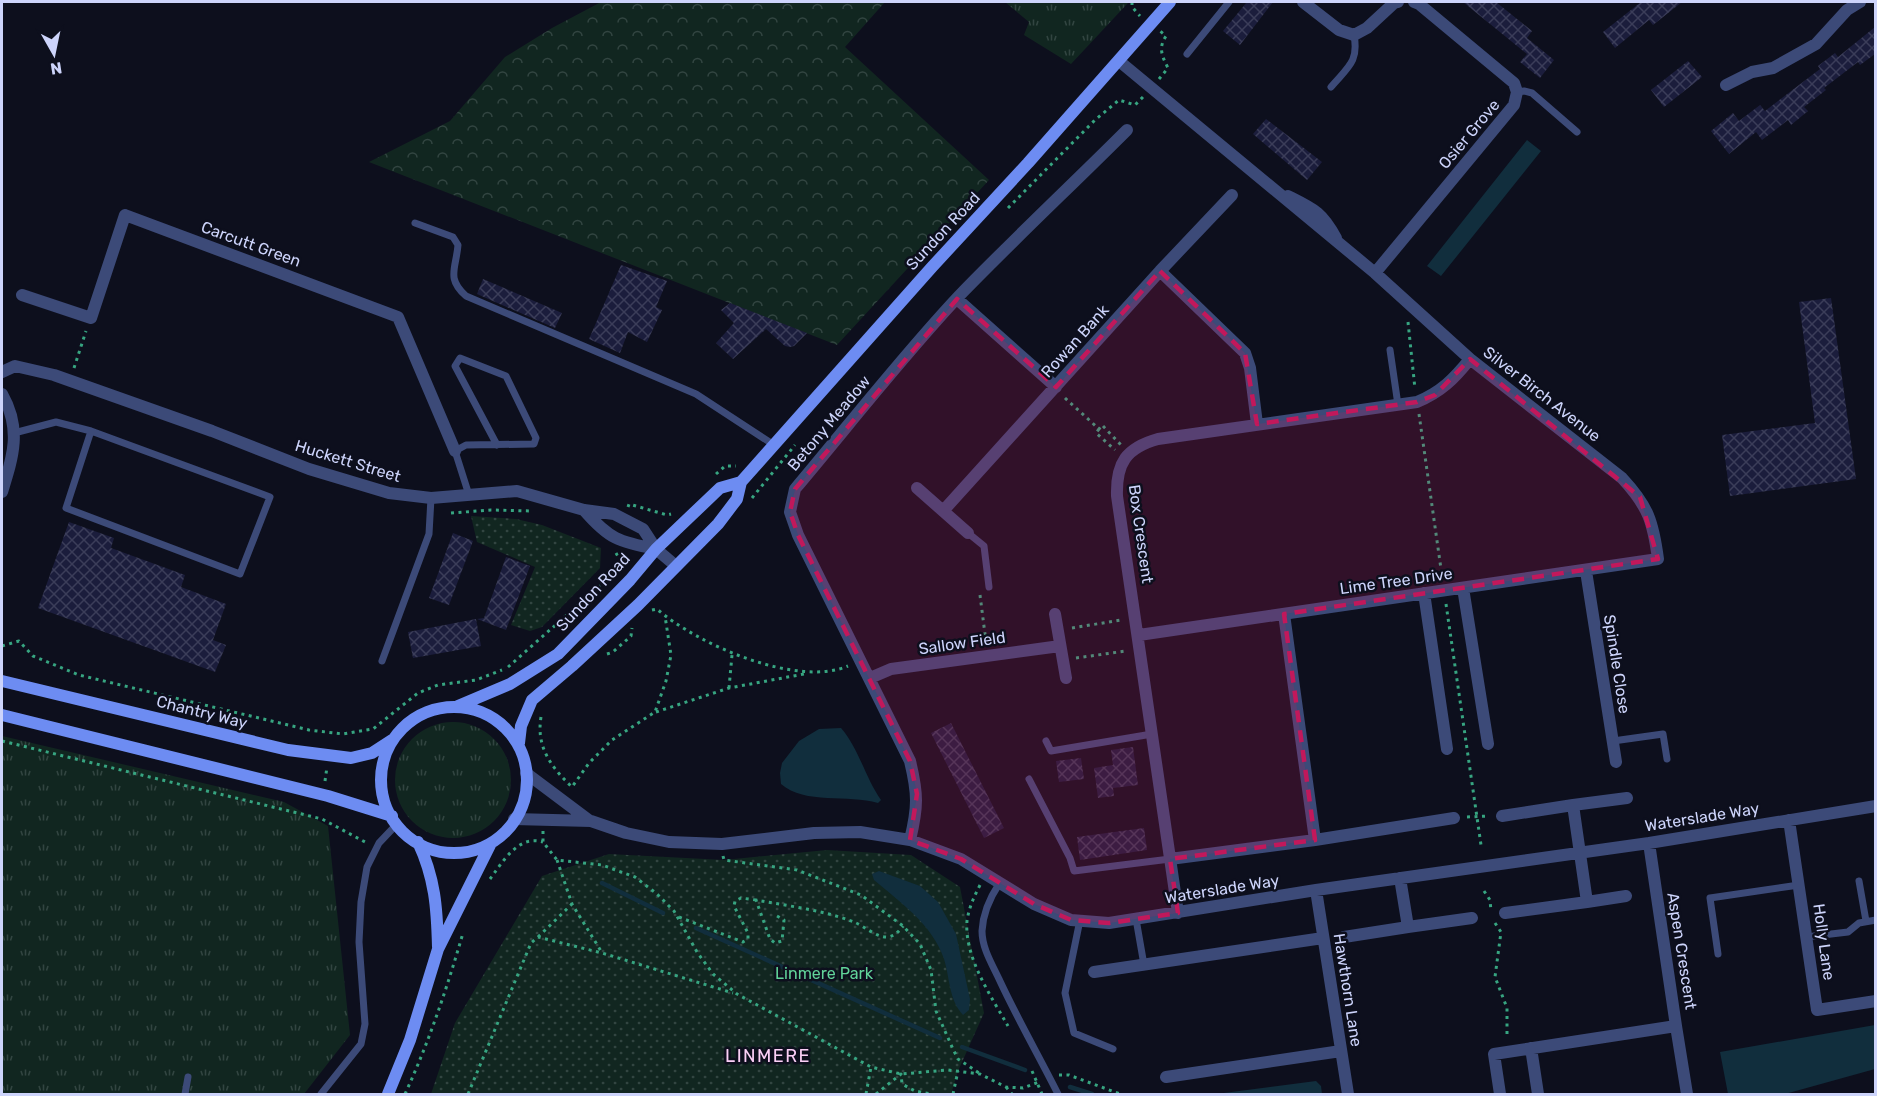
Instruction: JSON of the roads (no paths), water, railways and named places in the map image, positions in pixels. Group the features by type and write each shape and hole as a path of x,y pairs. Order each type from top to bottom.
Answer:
{"main road":[{"name":"Sundon Road","path":"519,743 521,726 532,700 572,666 676,566 724,516 736,499 741,482 1170,2"},
{"name":"Sundon Road","path":"457,707 510,684 558,654 630,580 656,549 720,488 741,482"},
{"name":"Chantry Way","path":"2,681 288,750 351,758 372,753 393,740"},
{"path":"457,707 472,709 500,723 519,743 526,773 521,807 504,834 490,845 471,853 451,854 434,850 418,842 394,820 385,804 382,778 387,752 393,740 405,726 421,715 438,709 457,707"},
{"path":"2,715 323,795 394,820"},
{"path":"418,842 428,864 434,887 438,949"},
{"path":"388,1095 410,1040 438,949 490,845"}],"street":[{"path":"1303,2 1339,30 1354,35 1367,28 1394,3 1398,2"},
{"name":"Osier Grove","path":"1375,273 1514,105 1517,92 1514,83 1414,2"},
{"path":"1726,85 1752,72 1773,68 1816,44 1847,10 1860,2"},
{"name":"Silver Birch Avenue","path":"1119,61 1270,188 1311,207 1327,221 1340,244 1470,359 1622,478 1640,497 1651,520 1658,559"},
{"name":"Betony Meadow","path":"910,840 917,812 917,794 910,761 798,536 790,512 795,489 957,299 1041,213 1128,130"},
{"name":"Rowan Bank","path":"943,510 1232,195"},
{"name":"Carcutt Green","path":"22,295 90,318 125,215 398,316 455,451"},
{"path":"1160,272 1245,353 1250,368 1257,424 1417,402 1435,394 1458,375 1470,359"},
{"path":"957,299 1056,387"},
{"name":"Huckett Street","path":"2,372 15,366 69,381 212,431 309,469 389,493 431,498 517,491 584,510 614,514 643,528 656,549 676,566"},
{"path":"2,394 14,433 13,456 2,492"},
{"name":"Box Crescent","path":"1178,913 1117,496 1117,479 1127,456 1142,444 1158,439 1257,424"},
{"path":"917,488 968,533"},
{"path":"584,510 602,530 624,543 656,549"},
{"name":"Lime Tree Drive","path":"1139,635 1658,559"},
{"name":"Spindle Close","path":"1586,571 1616,762"},
{"path":"1462,588 1488,744"},
{"path":"1424,593 1447,749"},
{"path":"1055,614 1066,678"},
{"path":"1284,614 1314,840"},
{"name":"Sallow Field","path":"870,678 891,669 1060,646"},
{"name":"Waterslade Way","path":"526,773 591,822"},
{"path":"1502,816 1626,798"},
{"path":"1573,805 1587,902"},
{"name":"Waterslade Way","path":"514,819 591,822 626,833 669,842 722,844 825,832 860,832 910,840 961,859 1034,904 1071,920 1109,923 1316,890 1649,843 1875,806"},
{"path":"1170,859 1454,818"},
{"name":"Holly Lane","path":"1789,820 1817,1010 1875,1001"},
{"name":"Aspen Crescent","path":"1500,1095 1494,1053 1677,1026 1649,843"},
{"path":"1400,878 1408,927"},
{"name":"Hawthorn Lane","path":"1316,890 1348,1095"},
{"path":"1505,913 1626,896"},
{"path":"1344,937 1472,918"},
{"path":"1094,972 1323,938"},
{"path":"1677,1026 1687,1095"},
{"path":"1531,1048 1538,1095"},
{"path":"1166,1077 1341,1052"}],"lane":[{"path":"1187,54 1229,2"},
{"path":"1331,87 1355,58 1357,50 1354,35"},
{"path":"1517,92 1532,93 1577,132"},
{"path":"415,223 453,237 458,245 454,282 466,296 696,394 774,445"},
{"path":"1390,350 1398,405"},
{"path":"469,495 455,451 466,445 497,445 534,444 536,438 506,376 460,358 455,366 497,445"},
{"path":"14,433 56,422 91,431 270,497 240,574 66,508 91,431"},
{"path":"382,661 429,534 431,498"},
{"path":"968,533 984,546 989,587"},
{"path":"1046,741 1051,751 1152,734"},
{"path":"1613,741 1663,734 1667,759"},
{"path":"1029,779 1070,858 1074,871 1170,859"},
{"path":"321,1095 361,1044 365,1024 359,942 361,902 367,867 394,820"},
{"path":"1860,881 1866,921"},
{"path":"999,884 989,898 984,911 982,933 986,950 1014,1011 1058,1095"},
{"path":"1718,954 1710,898 1798,885"},
{"path":"1136,919 1144,965"},
{"path":"1080,920 1065,993 1074,1033 1113,1049"},
{"path":"1806,937 1848,932 1859,923 1875,920"},
{"path":"185,1095 188,1077"}],"water":[{"path":"1527,140 1541,151 1441,276 1427,266"},
{"path":"841,728 853,745 881,800 878,803 802,795 781,784 782,763 799,741 819,729"},
{"path":"879,871 920,886 938,902 956,934 970,999 969,1010 963,1015 952,996 944,959 932,935 915,915 874,880 872,874"},
{"path":"1875,1025 1875,1069 1785,1094 1728,1094 1720,1052"},
{"path":"1316,1081 1321,1086 1322,1094 1216,1094"}],"waterway":[{"path":"602,883 663,913"},
{"path":"696,928 940,1038"},
{"path":"962,1047 1025,1070"},
{"path":"1070,1087 1092,1094"}],"district":[{"name":"LINMERE","path":"768,1056"}],"park label":[{"name":"Linmere Park","path":"824,973"}]}
